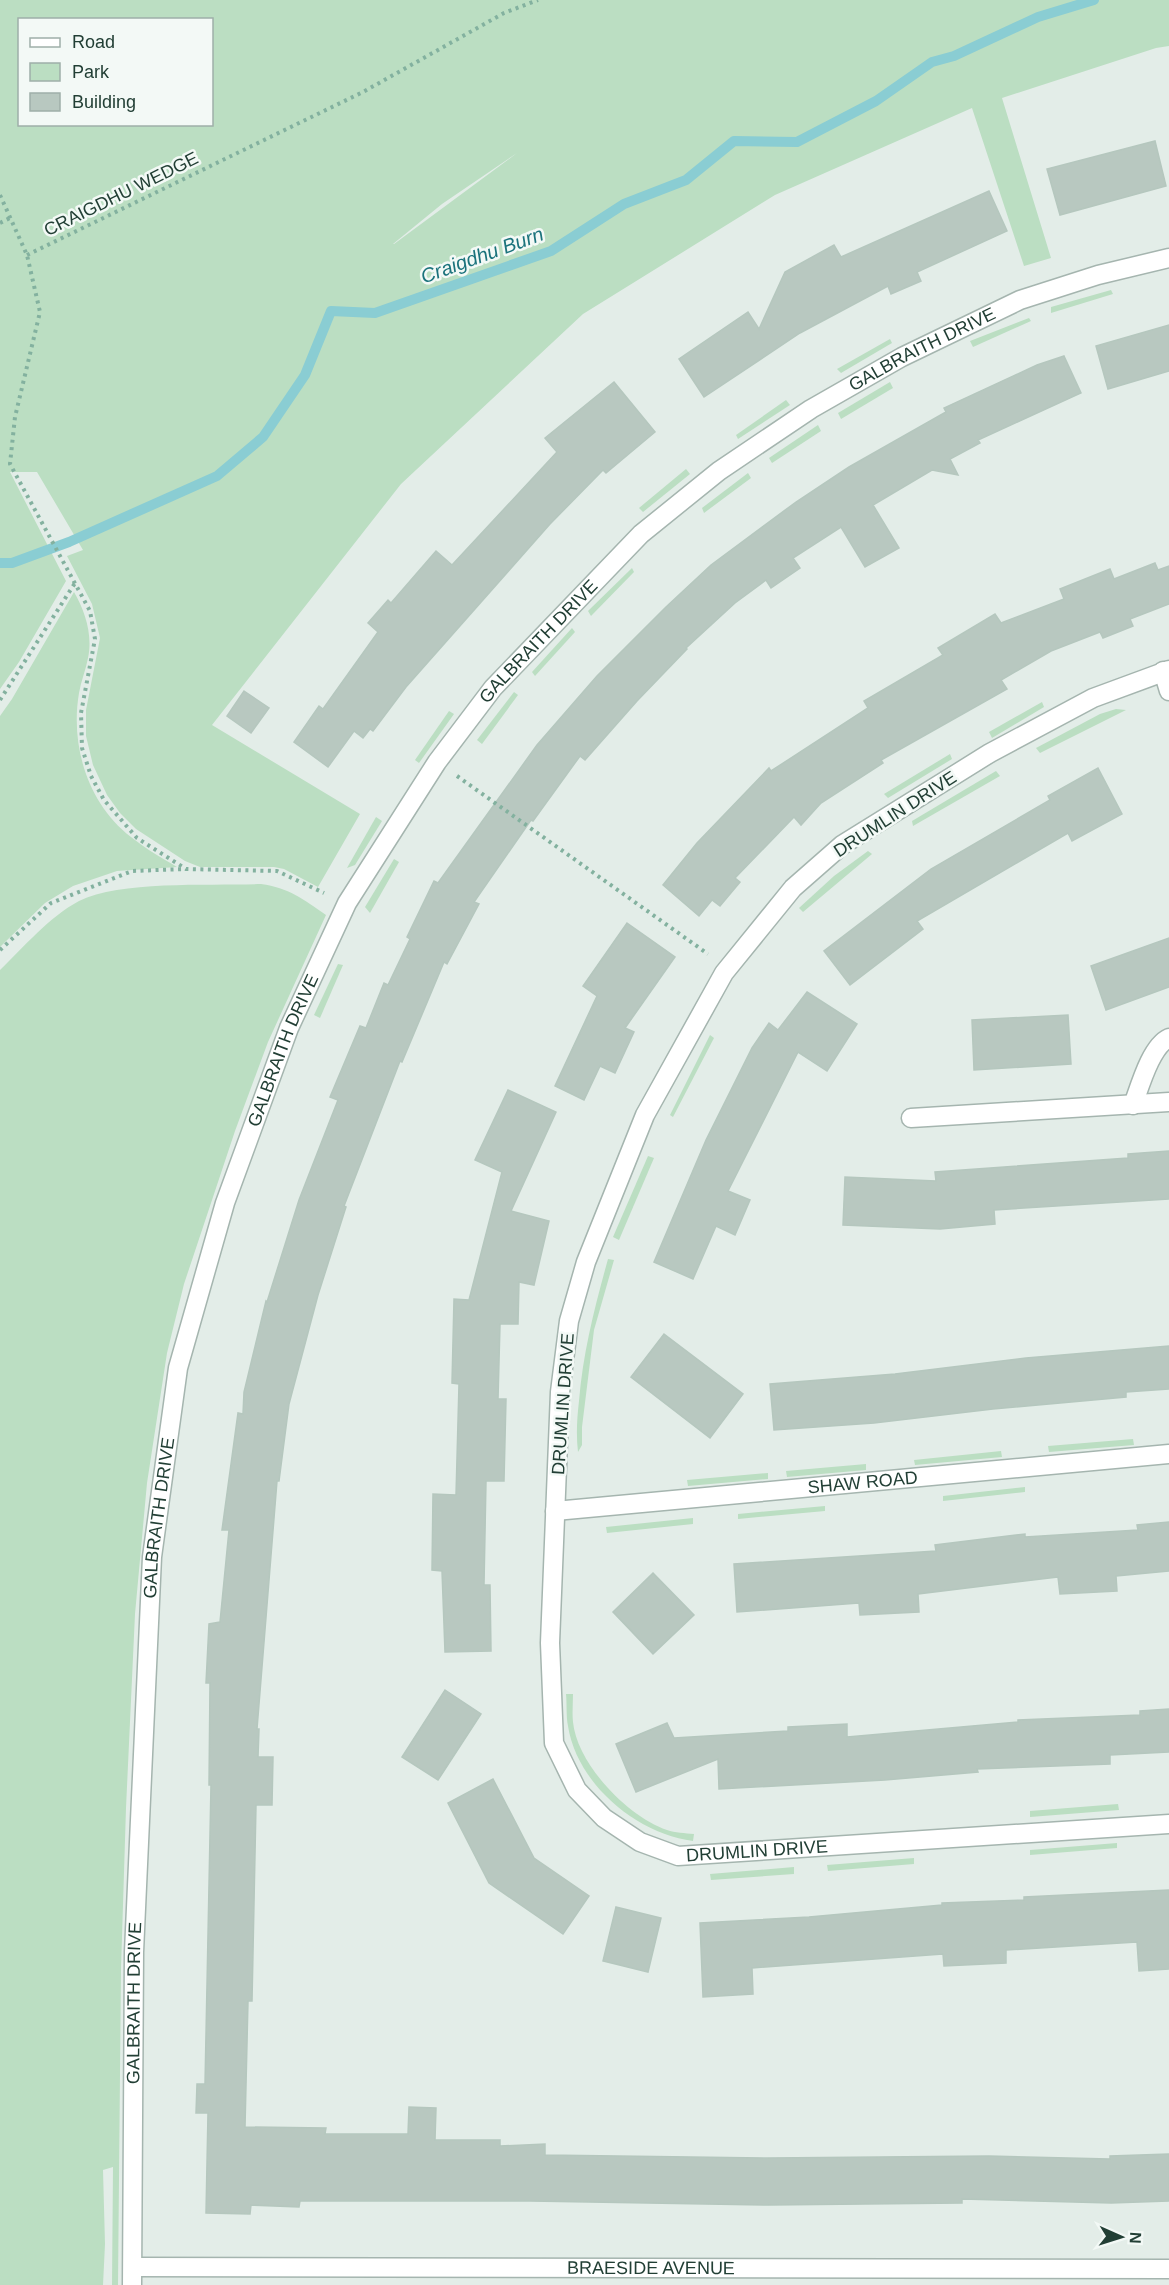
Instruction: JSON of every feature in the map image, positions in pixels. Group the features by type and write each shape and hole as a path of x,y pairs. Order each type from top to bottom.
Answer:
{"street":[{"name":"GALBRAITH DRIVE","path":"132,2285 134,1952 152,1569 178,1368 225,1203 289,1029 347,903 437,762 493,688 641,534 719,471 811,409 903,357 1020,300 1098,275 1169,258"},
{"name":"DRUMLIN DRIVE","path":"1169,691 1166,671 1093,698 1000,748 842,845 794,888 724,973 645,1115 586,1262 569,1321 560,1392 550,1643 554,1743 577,1790 604,1818 640,1842 678,1856 1169,1824"},
{"path":"1133,1104 1161,1041 1169,1038"},
{"path":"911,1118 1169,1102"},
{"name":"SHAW ROAD","path":"555,1511 1169,1454"},
{"name":"BRAESIDE AVENUE","path":"133,2266 1169,2269"}],"path":[{"name":"CRAIGDHU WEDGE","path":"186,869 137,837 104,800 91,776 82,748 81,713 95,639 90,611 10,464 15,417 40,312 27,255 363,92 504,13 538,0"},
{"path":"0,195 27,255"},
{"path":"0,223 10,218"},
{"path":"0,700 75,583"},
{"path":"480,792 710,955"},
{"path":"0,950 51,903 132,871 186,869 277,871 347,903"}],"green space":[{"path":"0,0 1169,0 1169,46 1156,48 1002,98 1051,258 1024,266 972,108 775,195 583,314 401,484 212,725 360,814 318,887 284,869 274,867 200,867 185,861 136,829 107,795 93,765 86,736 86,710 100,638 92,604 67,556 83,550 37,472 10,472 66,581 19,662 0,689","holes":["517,153 394,244 442,204"]},
{"path":"1111,290 1113,294 1051,313 1051,307"},
{"path":"1029,318 1031,321 973,347 970,341"},
{"path":"890,339 892,343 841,373 837,369"},
{"path":"890,382 893,388 841,419 838,413"},
{"path":"786,400 790,405 738,439 736,435"},
{"path":"818,425 821,431 772,463 769,458"},
{"path":"686,469 690,474 643,512 639,508"},
{"path":"748,473 751,478 704,513 702,508"},
{"path":"632,568 634,572 591,616 588,611"},
{"path":"74,592 85,615 89,632 88,658 77,713 77,733 85,772 103,808 116,824 142,845 177,867 117,871 73,886 45,903 0,947 0,716"},
{"path":"572,628 575,632 535,676 532,672"},
{"path":"514,692 518,695 482,744 477,740"},
{"path":"1042,702 1044,707 992,738 989,732"},
{"path":"1116,709 1126,710 1040,753 1036,748 1100,714"},
{"path":"449,711 454,714 419,763 415,760"},
{"path":"950,754 952,759 888,798 884,794"},
{"path":"996,771 1000,776 913,826 912,821"},
{"path":"376,817 382,821 355,865 347,868"},
{"path":"868,851 872,854 803,912 799,908 834,876"},
{"path":"394,859 399,862 370,913 365,907"},
{"path":"261,884 288,891 326,915 268,1042 235,1131 184,1284 167,1353 147,1483 135,1614 126,1808 121,1969 118,2285 112,2285 113,2167 103,2170 105,2244 103,2285 0,2285 0,970 58,915 79,901 97,894 167,885"},
{"path":"338,964 343,965 320,1018 314,1015"},
{"path":"710,1035 714,1038 673,1117 670,1115"},
{"path":"648,1156 654,1158 619,1240 613,1237"},
{"path":"608,1259 614,1260 594,1330 582,1427 582,1445 578,1452 577,1420 583,1365"},
{"path":"1133,1439 1134,1445 1049,1452 1048,1446"},
{"path":"1001,1451 1002,1457 915,1465 914,1460"},
{"path":"866,1464 866,1470 787,1477 786,1471"},
{"path":"768,1473 768,1479 688,1486 687,1480"},
{"path":"1025,1487 1025,1492 943,1501 943,1496"},
{"path":"825,1506 825,1511 738,1519 738,1514"},
{"path":"693,1518 693,1524 607,1533 606,1527"},
{"path":"566,1694 573,1694 573,1722 584,1755 607,1787 636,1814 670,1831 694,1834 693,1841 651,1828 631,1817 597,1786 583,1767 574,1747 567,1722"},
{"path":"1118,1804 1119,1810 1030,1817 1030,1811"},
{"path":"1117,1843 1117,1848 1030,1855 1030,1850"},
{"path":"914,1858 914,1864 828,1871 827,1865"},
{"path":"794,1867 794,1874 711,1880 710,1874"}],"building":[{"path":"1155,141 1166,186 1060,215 1047,169"},
{"path":"989,191 1007,231 917,272 921,281 891,294 888,286 800,333 704,397 679,359 748,312 759,329 785,272 834,245 841,257"},
{"path":"1169,325 1169,371 1108,389 1096,346"},
{"path":"1064,356 1081,393 978,440 980,443 950,459 958,475 932,470 873,505 899,548 865,567 841,527 793,558 800,568 771,588 766,580 735,603 686,648 585,760 580,756 533,821 531,820 474,902 479,904 447,964 444,962 402,1062 400,1061 344,1206 346,1207 318,1295 289,1404 279,1481 277,1481 257,1729 259,1729 258,1757 273,1757 272,1805 256,1805 252,2001 248,2001 245,2127 326,2128 325,2134 408,2134 409,2107 436,2108 435,2140 500,2140 500,2146 545,2144 545,2155 768,2158 989,2156 1110,2159 1110,2156 1169,2154 1169,2201 1111,2203 962,2199 962,2203 768,2205 530,2201 300,2201 299,2207 251,2205 250,2214 206,2213 208,2113 196,2113 197,2084 205,2084 211,1785 209,1785 210,1683 206,1683 209,1624 220,1622 229,1530 222,1530 238,1413 243,1414 244,1392 266,1301 299,1200 338,1100 330,1097 360,1026 366,1028 384,983 388,985 410,939 407,937 434,881 438,883 537,745 597,676 666,607 711,565 796,502 849,467 946,412 944,408 1037,365"},
{"path":"614,382 655,432 606,473 603,470 550,524 406,687 373,731 370,729 363,738 354,731 328,767 294,742 319,706 323,709 378,632 368,623 388,600 391,603 436,551 452,565 557,452 545,438"},
{"path":"1155,563 1158,570 1169,566 1169,604 1130,619 1133,626 1103,638 1100,632 1051,651 1001,680 1007,689 881,760 883,763 821,803 801,825 794,817 735,878 740,882 720,906 712,900 699,916 663,885 697,843 769,768 771,771 868,708 864,701 943,655 938,648 995,614 1001,623 1064,599 1060,589 1110,569 1114,579"},
{"path":"244,691 269,708 251,733 227,716"},
{"path":"1098,768 1122,814 1072,841 1068,833 917,921 923,929 850,985 824,951 931,869 1050,800 1048,796"},
{"path":"627,923 675,957 625,1028 634,1032 615,1073 600,1066 584,1100 555,1086 597,996 583,986"},
{"path":"1169,938 1169,987 1106,1010 1091,966"},
{"path":"807,992 857,1024 827,1071 798,1052 728,1191 750,1200 735,1235 716,1226 693,1279 654,1262 706,1140 752,1048 769,1023 778,1030"},
{"path":"1068,1015 1071,1064 974,1070 972,1020"},
{"path":"508,1090 556,1112 511,1211 549,1221 534,1285 519,1282 518,1324 500,1324 498,1399 506,1399 504,1481 486,1481 484,1585 490,1585 491,1651 445,1652 442,1571 432,1570 433,1494 456,1495 459,1384 452,1383 454,1299 469,1300 502,1172 475,1160"},
{"path":"1169,1151 1169,1199 994,1210 995,1224 940,1229 843,1225 845,1177 936,1181 935,1172 1128,1158 1128,1154"},
{"path":"664,1334 743,1394 710,1438 631,1377"},
{"path":"1169,1346 1169,1389 1126,1392 1126,1397 874,1423 774,1430 770,1384 895,1374 1026,1358"},
{"path":"1169,1522 1169,1571 1116,1576 1117,1591 1060,1594 1058,1577 918,1594 919,1612 860,1615 859,1603 737,1612 734,1564 936,1551 935,1545 1025,1534 1025,1537 1138,1530 1137,1525"},
{"path":"653,1573 694,1615 653,1654 613,1612"},
{"path":"445,1690 481,1714 438,1780 402,1757"},
{"path":"1169,1709 1169,1752 1110,1755 1110,1764 977,1769 978,1772 885,1780 719,1789 718,1759 636,1792 616,1744 667,1723 674,1738 788,1731 788,1727 847,1724 847,1737 1018,1722 1018,1720 1140,1715 1140,1711"},
{"path":"493,1779 534,1858 589,1896 563,1934 489,1883 448,1803"},
{"path":"1169,1890 1169,1969 1139,1971 1137,1942 1006,1950 1006,1963 944,1966 943,1954 752,1968 753,1994 703,1997 700,1923 809,1917 942,1905 942,1903 1024,1900 1024,1897"},
{"path":"616,1907 661,1918 648,1972 603,1961"}],"waterway":[{"name":"Craigdhu Burn","path":"0,563 12,563 69,542 217,476 263,437 305,375 331,311 375,313 551,251 624,204 686,180 734,141 797,142 876,101 932,62 954,56 1038,17 1094,0"}]}
